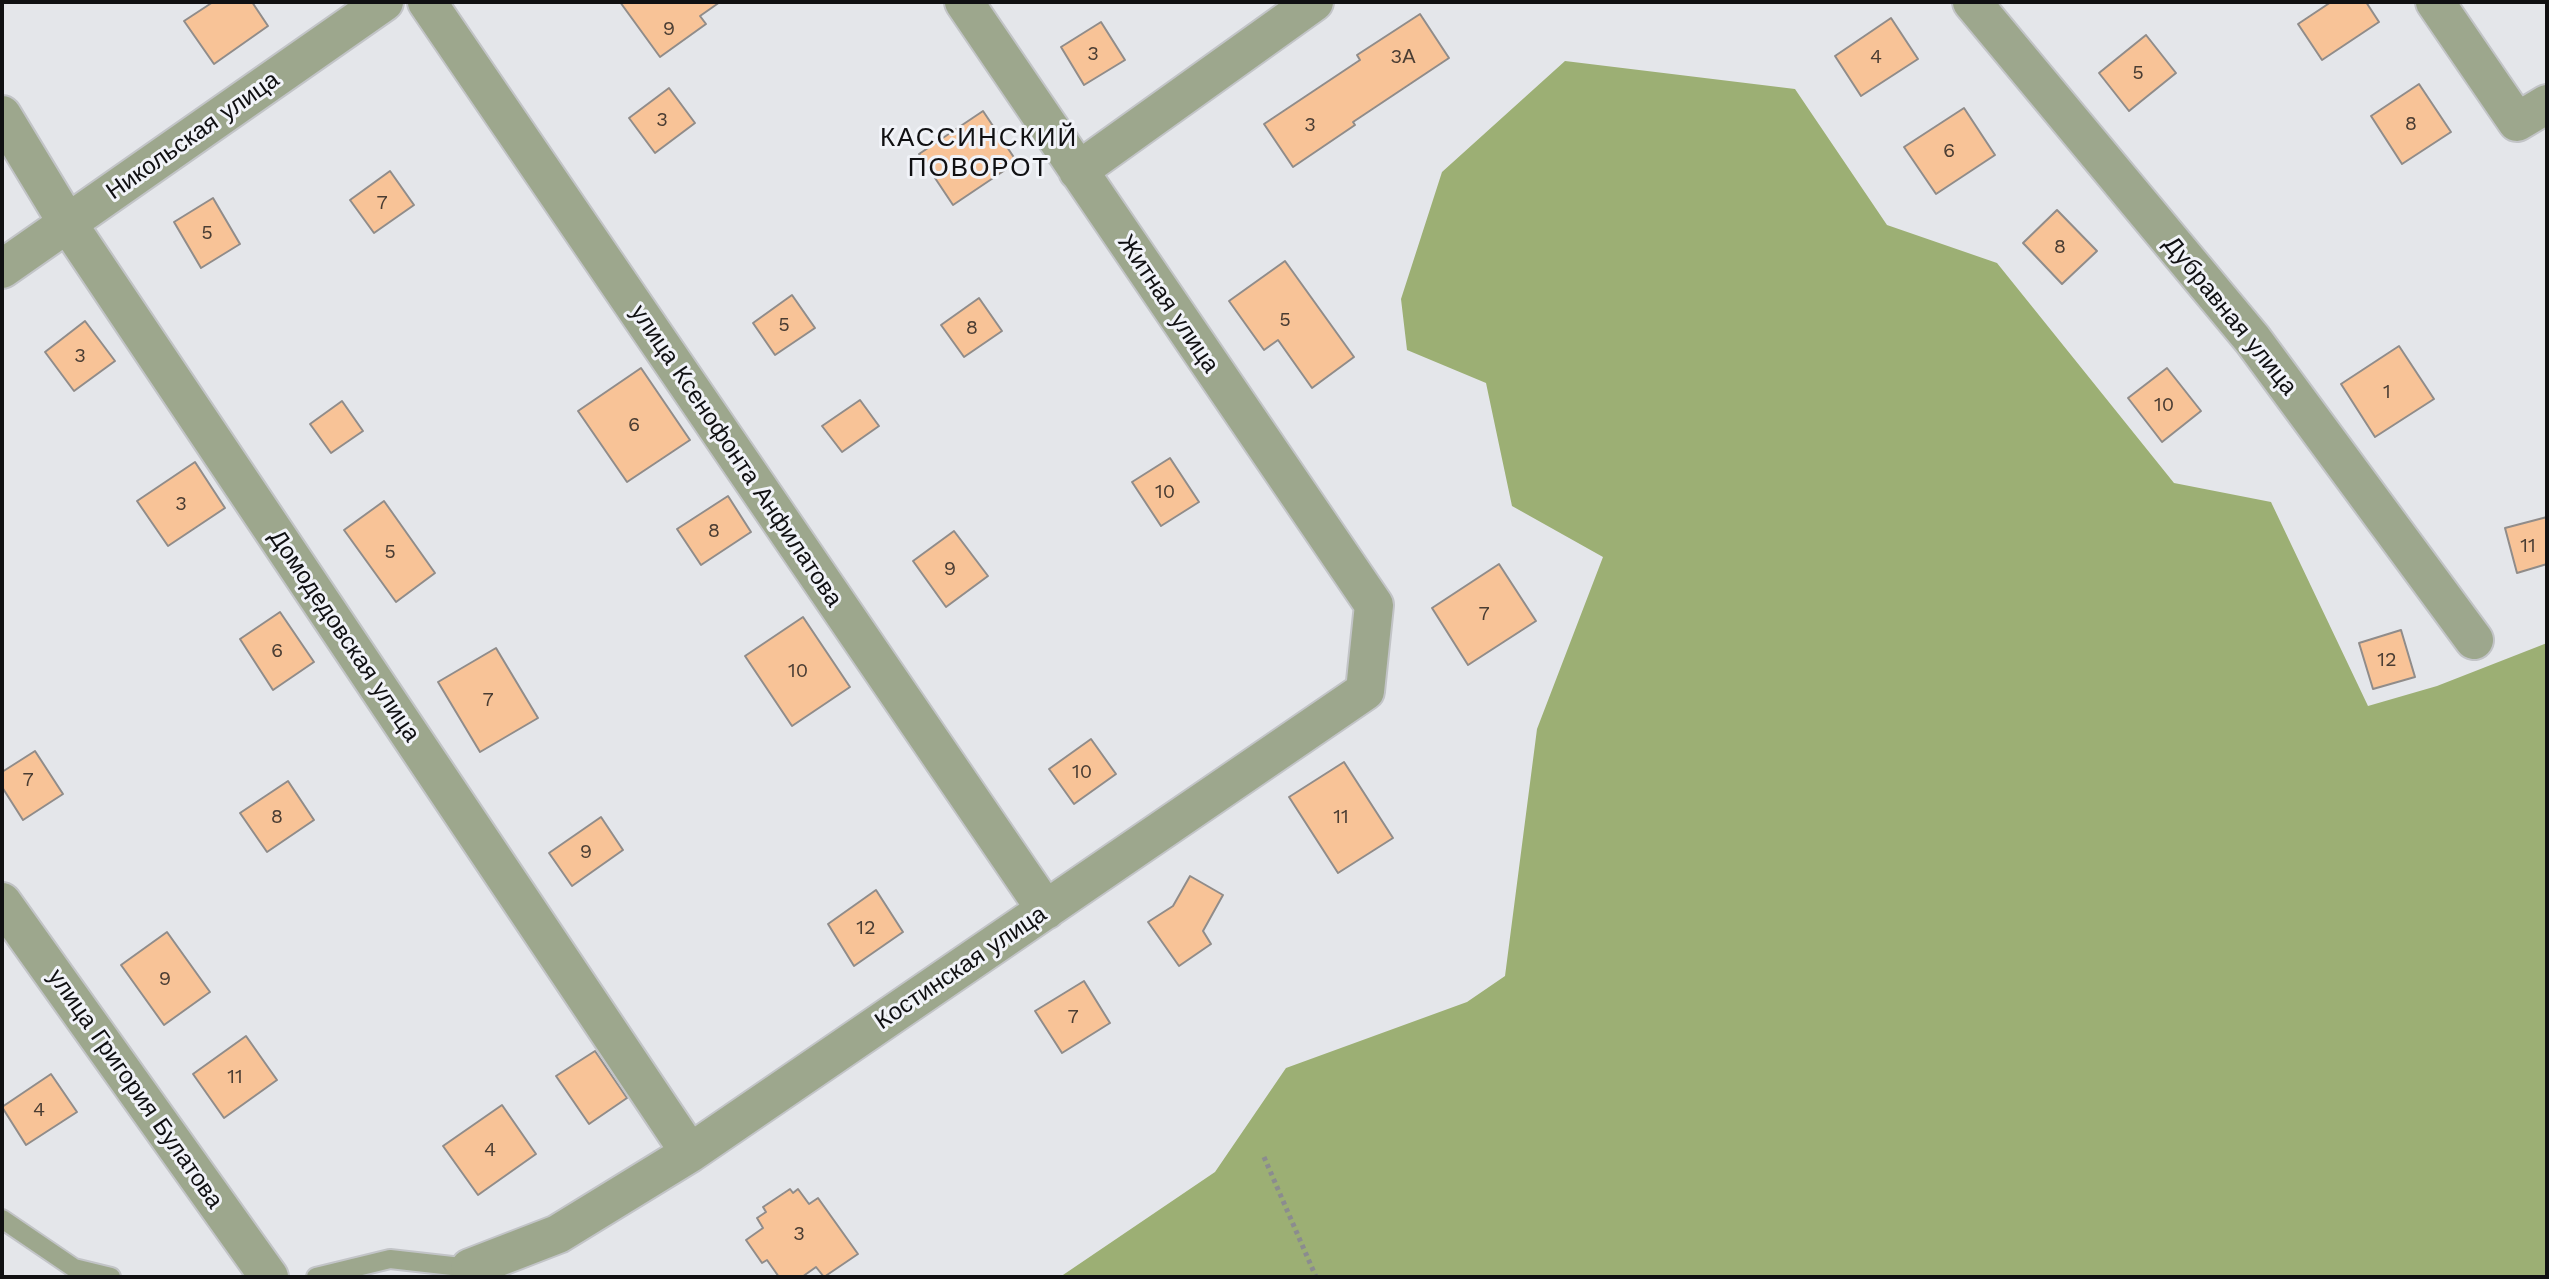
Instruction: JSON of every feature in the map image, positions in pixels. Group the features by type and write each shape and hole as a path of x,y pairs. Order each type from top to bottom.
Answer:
{"street":[{"name":"Никольская улица","path":"2,269 384,2"},
{"name":"улица Ксенофонта Анфилатова","path":"427,2 1046,910"},
{"name":"Житная улица","path":"964,2 1374,605"},
{"path":"1078,171 1314,2"},
{"name":"Дубравная улица","path":"1972,2 2253,340 2474,640"},
{"path":"2435,2 2532,113"},
{"name":"Домодедовская улица","path":"2,115 68,224 690,1153"},
{"name":"Костинская улица","path":"470,1268 558,1234 690,1153 1365,691 1374,605"},
{"name":"улица Григория Булатова","path":"2,902 269,1277"}],"lane":[{"path":"2,1219 74,1268 111,1277"},
{"path":"316,1277 390,1259 470,1268"}],"path":[{"path":"1264,1157 1316,1277"}],"green space":[{"path":"1565,61 1795,89 1887,225 1997,263 2174,483 2271,502 2368,706 2437,686 2547,643 2547,1277 1060,1277 1215,1172 1286,1068 1467,1002 1505,976 1537,729 1603,557 1512,506 1486,383 1407,350 1401,299 1442,172"}],"building":[{"path":"213,2 252,2 268,26 214,64 184,21"},
{"path":"620,2 720,2 700,16 706,24 660,57"},
{"path":"2331,2 2366,2 2379,22 2322,60 2298,24"},
{"path":"1420,14 1449,58 1353,122 1355,125 1293,167 1264,124 1360,60 1357,55"},
{"path":"1891,18 1918,59 1861,96 1835,56"},
{"path":"1101,22 1125,60 1084,85 1061,47"},
{"path":"2146,35 2176,73 2129,111 2099,73"},
{"path":"2419,84 2451,132 2402,164 2371,116"},
{"path":"669,88 695,123 655,153 629,118"},
{"path":"1964,108 1995,155 1936,194 1904,147"},
{"path":"983,111 1017,162 953,205 919,154"},
{"path":"390,171 414,205 374,233 350,200"},
{"path":"213,198 240,244 201,268 174,222"},
{"path":"2057,210 2097,251 2062,284 2023,243"},
{"path":"1285,261 1354,357 1312,388 1278,340 1264,350 1229,301"},
{"path":"792,295 815,328 775,355 753,323"},
{"path":"979,298 1002,331 964,357 941,325"},
{"path":"85,321 115,361 74,391 45,352"},
{"path":"2399,346 2434,399 2375,437 2341,384"},
{"path":"641,368 690,440 627,482 578,411"},
{"path":"2167,368 2201,411 2162,442 2128,398"},
{"path":"860,400 879,426 842,452 822,426"},
{"path":"342,401 363,431 331,453 310,424"},
{"path":"1170,458 1199,502 1161,526 1132,482"},
{"path":"195,462 225,508 168,546 137,501"},
{"path":"728,496 751,532 701,565 677,529"},
{"path":"384,501 435,573 396,602 344,530"},
{"path":"2547,517 2547,564 2517,573 2505,528"},
{"path":"954,531 988,576 946,607 913,561"},
{"path":"1499,564 1536,621 1468,665 1432,608"},
{"path":"280,612 314,662 273,690 240,639"},
{"path":"803,617 850,687 792,726 745,656"},
{"path":"2401,630 2415,677 2373,689 2359,643"},
{"path":"496,648 538,718 480,752 438,682"},
{"path":"1091,739 1116,774 1074,804 1049,769"},
{"path":"35,751 63,794 23,820 2,787 2,772"},
{"path":"1344,762 1393,838 1338,873 1289,797"},
{"path":"288,781 314,820 267,852 240,813"},
{"path":"601,817 623,850 572,886 549,853"},
{"path":"1190,876 1223,895 1203,931 1211,944 1179,966 1148,922 1173,906"},
{"path":"876,890 903,932 854,966 828,924"},
{"path":"167,932 210,992 164,1025 121,965"},
{"path":"1084,981 1110,1023 1062,1053 1035,1011"},
{"path":"246,1036 277,1080 224,1118 193,1074"},
{"path":"595,1051 627,1098 589,1124 556,1076"},
{"path":"51,1074 77,1112 26,1145 2,1107"},
{"path":"502,1105 536,1154 478,1195 443,1146"},
{"path":"790,1189 793,1193 798,1189 809,1204 818,1198 858,1254 824,1277 816,1267 802,1277 779,1277 767,1260 762,1263 746,1240 763,1228 757,1218 766,1212 763,1207"}],"district":[{"name":"КАССИНСКИЙ ПОВОРОТ","path":"979,153"}]}
